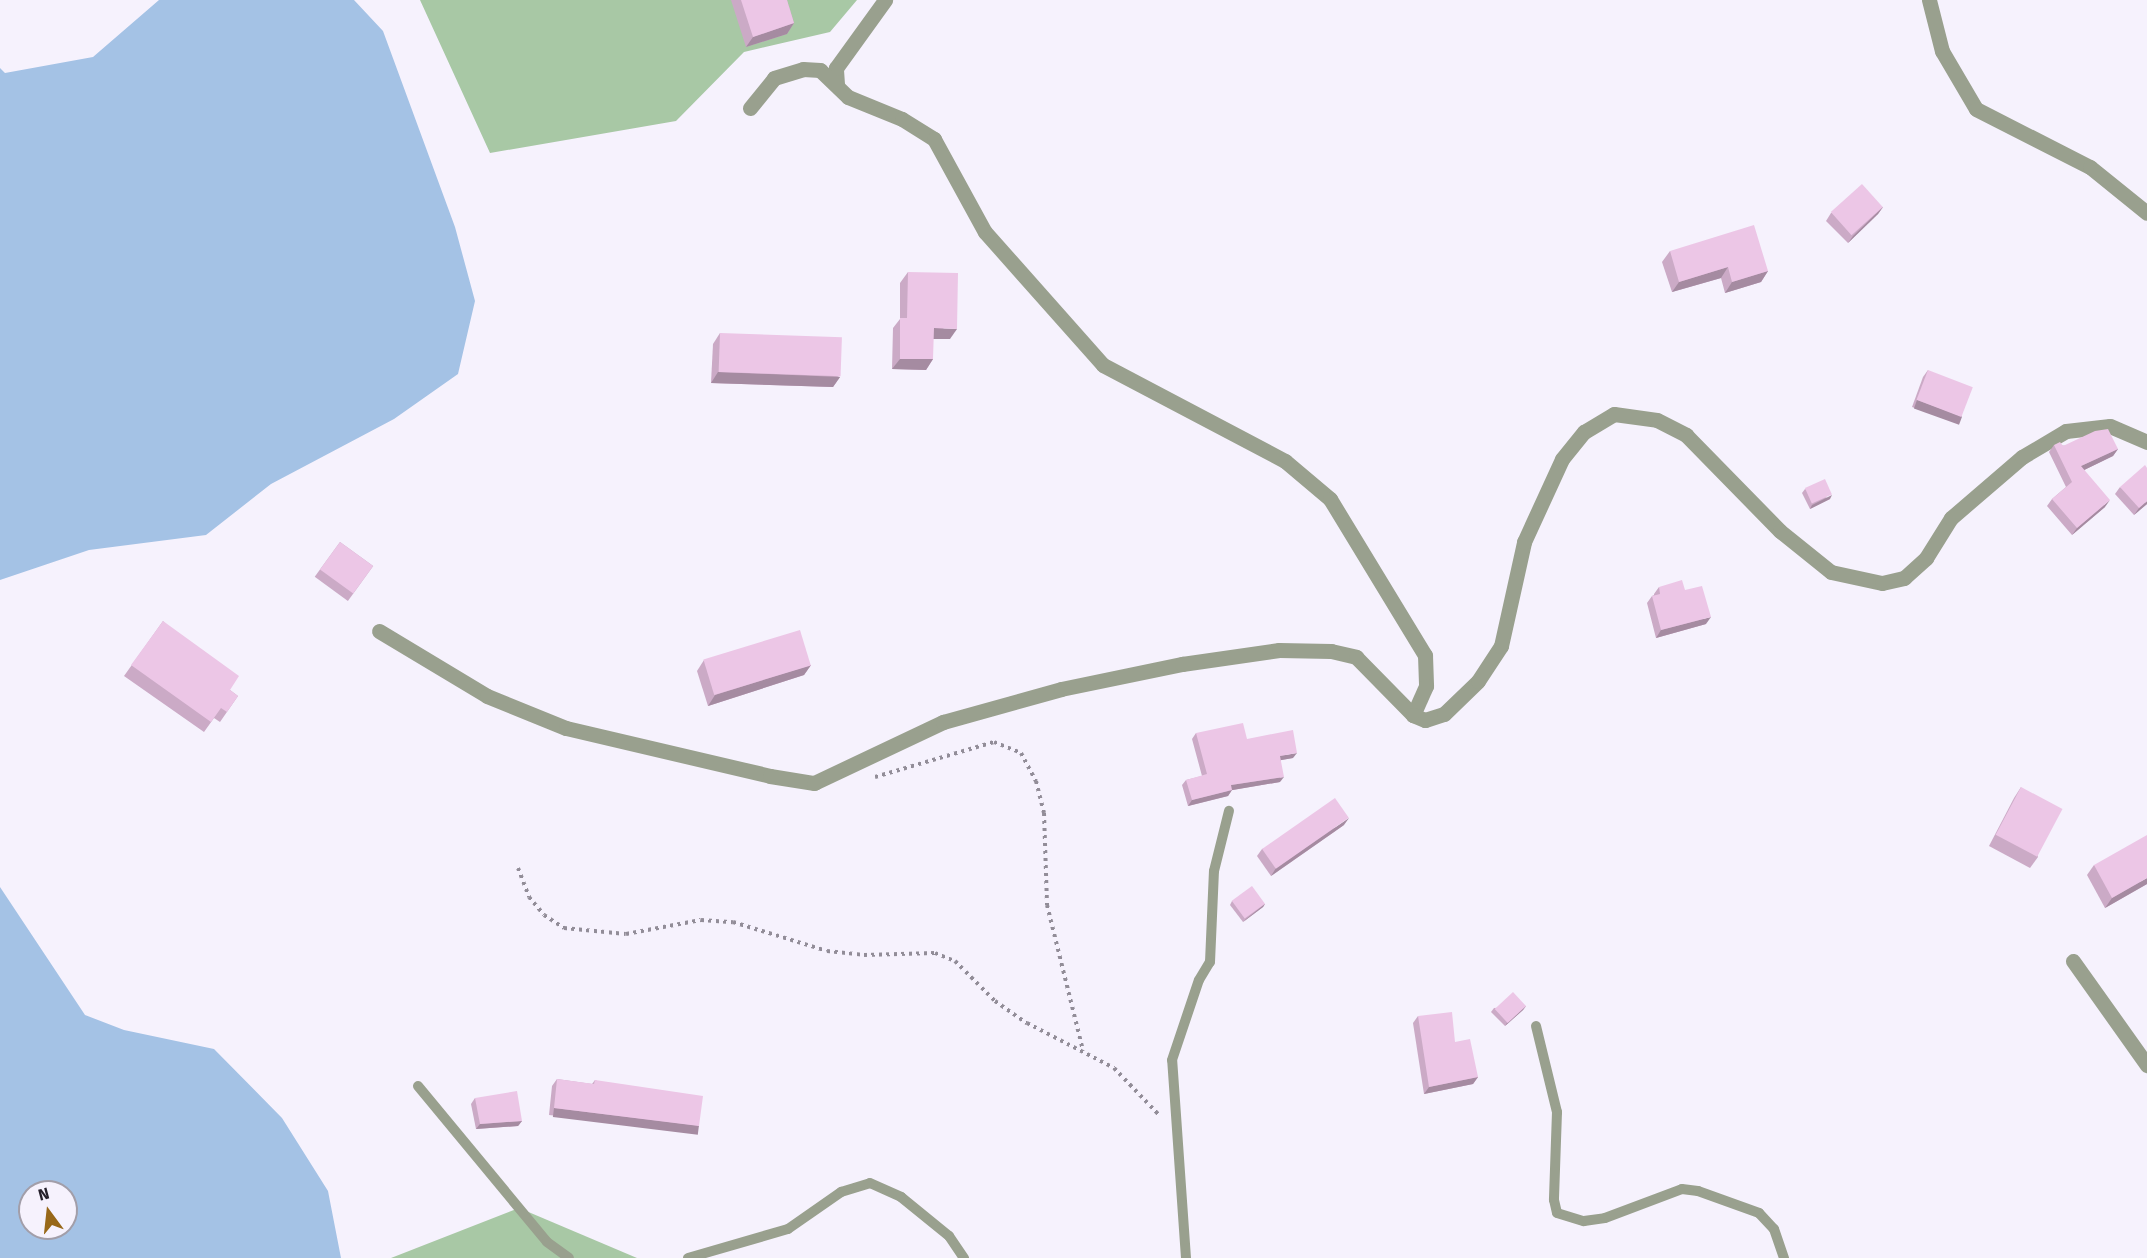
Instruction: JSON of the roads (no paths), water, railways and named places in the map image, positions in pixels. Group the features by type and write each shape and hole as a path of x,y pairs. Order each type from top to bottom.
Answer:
{"street":[{"path":"837,84 836,68 885,0"},
{"path":"1929,0 1942,51 1976,109 2090,167 2147,213"},
{"path":"750,108 774,78 803,69 820,70 837,84 848,98 902,119 934,139 985,232 1103,365 1285,461 1330,499 1425,655 1426,686 1413,715"},
{"path":"379,631 487,696 566,728 770,776 814,783 943,722 1061,689 1279,650 1331,651 1356,657 1413,715 1425,720 1444,714 1478,681 1501,646 1524,542 1562,459 1584,432 1614,414 1657,420 1686,435 1780,531 1831,572 1882,583 1904,578 1926,558 1951,519 2022,456 2066,431 2110,426 2147,442"},
{"path":"2073,962 2147,1065"}],"lane":[{"path":"1186,1258 1172,1060 1199,980 1210,962 1214,871 1229,812"},
{"path":"1536,1026 1557,1112 1554,1200 1557,1213 1584,1221 1605,1218 1682,1189 1698,1191 1759,1213 1774,1229 1784,1258"},
{"path":"418,1086 547,1242 569,1258"},
{"path":"688,1258 788,1229 842,1192 870,1183 901,1197 950,1236 964,1258"}],"water":[{"path":"159,0 354,0 383,31 455,227 475,301 458,374 394,419 271,484 206,535 89,550 0,580 0,68 5,73 93,57"},
{"path":"0,887 85,1015 124,1030 214,1049 282,1118 328,1191 341,1258 0,1258"}]}
